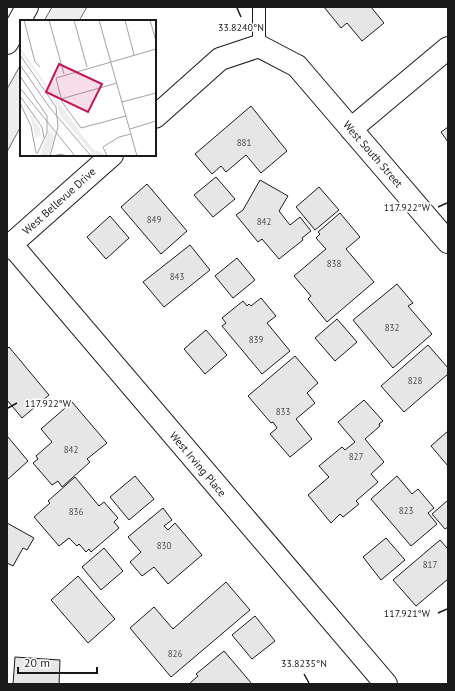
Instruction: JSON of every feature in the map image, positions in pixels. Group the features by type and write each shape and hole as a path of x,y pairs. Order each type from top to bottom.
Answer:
{"main road":[{"path":"7,43 27,7"},
{"path":"156,116 220,59 259,46"},
{"name":"West South Street","path":"259,46 297,66 448,242"},
{"path":"351,129 448,48"},
{"name":"West Bellevue Drive","path":"9,246 111,156"},
{"name":"West Irving Place","path":"9,246 386,684"}],"lane":[{"path":"259,7 259,46"}],"shaded area":[{"path":"52,7 87,7 80,20 45,20"},
{"path":"20,66 20,128 7,152 7,89"}],"building":[{"path":"324,7 371,7 384,23 362,41 347,23 341,28"},
{"path":"251,106 287,151 261,173 246,155 226,172 221,166 212,174 195,154"},
{"path":"448,127 448,142 441,132"},
{"path":"216,177 235,199 213,217 194,195"},
{"path":"260,180 288,196 279,211 290,225 300,217 311,231 302,238 303,240 279,259 262,239 258,242 236,215 243,210"},
{"path":"147,184 187,231 161,254 121,207"},
{"path":"319,187 339,210 315,230 296,207"},
{"path":"340,213 360,237 346,249 374,282 327,322 308,299 311,296 294,276 326,249 316,238 320,234 318,232"},
{"path":"110,216 129,238 106,259 87,237"},
{"path":"190,245 210,270 164,307 143,282"},
{"path":"237,258 255,280 233,298 215,276"},
{"path":"397,284 413,303 408,306 432,334 393,368 353,320"},
{"path":"261,298 276,316 267,323 290,351 262,374 222,326 226,323 222,318 243,301 247,306 249,304 251,306"},
{"path":"337,319 357,342 335,361 315,338"},
{"path":"206,330 227,355 205,374 184,349"},
{"path":"428,345 448,368 448,374 404,412 381,386"},
{"path":"9,347 49,395 22,418 7,400 7,349"},
{"path":"295,356 318,383 307,393 315,403 296,419 312,439 290,457 270,434 277,428 273,422 271,423 248,396"},
{"path":"364,400 383,421 379,424 380,426 365,439 384,462 371,474 378,482 356,501 359,504 343,517 340,514 331,523 308,495 329,477 319,466 342,447 345,450 355,442 338,422"},
{"path":"72,402 107,443 87,459 90,462 62,487 58,481 52,485 33,463 38,459 36,456 52,442 41,429"},
{"path":"448,431 448,466 431,446"},
{"path":"8,437 28,461 7,480 7,438"},
{"path":"135,476 154,499 129,520 110,497"},
{"path":"397,476 412,494 418,489 434,508 428,513 437,524 411,546 371,499"},
{"path":"75,477 99,506 104,502 118,518 114,522 119,528 91,552 89,549 86,552 79,544 77,546 69,538 59,546 34,517 50,503 48,501"},
{"path":"447,501 448,527 445,529 432,514"},
{"path":"163,508 172,520 164,526 168,530 175,523 202,555 168,584 154,567 142,576 130,562 141,552 128,537"},
{"path":"7,523 34,538 27,550 23,548 13,566 7,563"},
{"path":"386,538 405,560 381,580 363,557"},
{"path":"440,540 448,549 448,579 416,606 393,580"},
{"path":"104,548 123,571 101,590 82,567"},
{"path":"78,576 115,619 88,643 51,600"},
{"path":"226,582 250,610 171,677 130,628 154,607 173,629"},
{"path":"255,616 275,641 252,659 232,635"},
{"path":"224,651 252,684 189,684 198,676 196,674"},
{"path":"15,657 60,660 59,684 13,684"}]}
